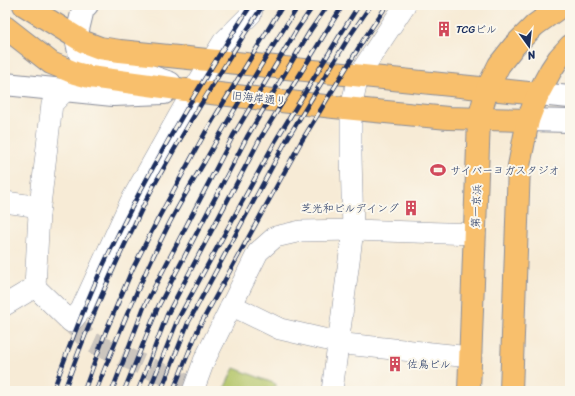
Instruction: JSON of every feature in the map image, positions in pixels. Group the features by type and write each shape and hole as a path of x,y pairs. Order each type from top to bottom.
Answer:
{"highway":[{"path":"24,5 76,38 100,48 538,94"},
{"name":"第一京浜","path":"469,391 479,119 487,89 499,66 514,46 535,25 563,5"},
{"name":"旧海岸通り","path":"5,27 52,63 75,73 90,77 193,91 448,118 528,120"},
{"path":"511,391 519,166 528,120 538,94 559,58 570,46"}],"street":[{"path":"87,5 83,9 76,38 78,52 82,57 127,68 193,91"},
{"path":"65,91 52,104 39,214 35,287 71,322 80,310 130,203 193,91 224,42 251,14 252,5"},
{"path":"332,391 353,230 351,108 358,76 405,5"},
{"path":"5,84 113,96 193,91"},
{"path":"538,94 570,97"},
{"path":"528,120 570,121"},
{"path":"5,202 33,206 39,214"},
{"path":"193,391 204,361 258,252 275,237 301,231 353,230 475,234"},
{"path":"5,305 35,287"},
{"path":"231,305 280,329 338,341 345,344 470,357"}],"green space":[{"path":"234,368 276,384 273,391 223,391"}],"tunnel":[{"path":"71,322 89,341 194,388"}],"railway":[{"path":"53,391 86,304 141,189 213,65 251,5"},
{"path":"64,391 104,289 148,196 219,74 263,5"},
{"path":"84,391 106,331 132,270 159,217 205,133 283,5"},
{"path":"96,391 131,306 170,222 239,102 299,5"},
{"path":"112,391 144,307 233,136 296,31 314,5"},
{"path":"124,391 158,307 247,137 310,31 328,5"},
{"path":"138,391 167,315 260,139 343,5"},
{"path":"149,391 178,319 276,140 359,5"},
{"path":"161,391 188,323 286,141 349,37 371,5"},
{"path":"173,391 199,327 301,142 364,39 387,5"}],"place":[{"name":"TCGビル","path":"444,29"},
{"name":"サイバーヨガスタジオ","path":"438,170"},
{"name":"芝光和ビルデイング","path":"411,208"},
{"name":"佐鳥ビル","path":"395,364"}]}
